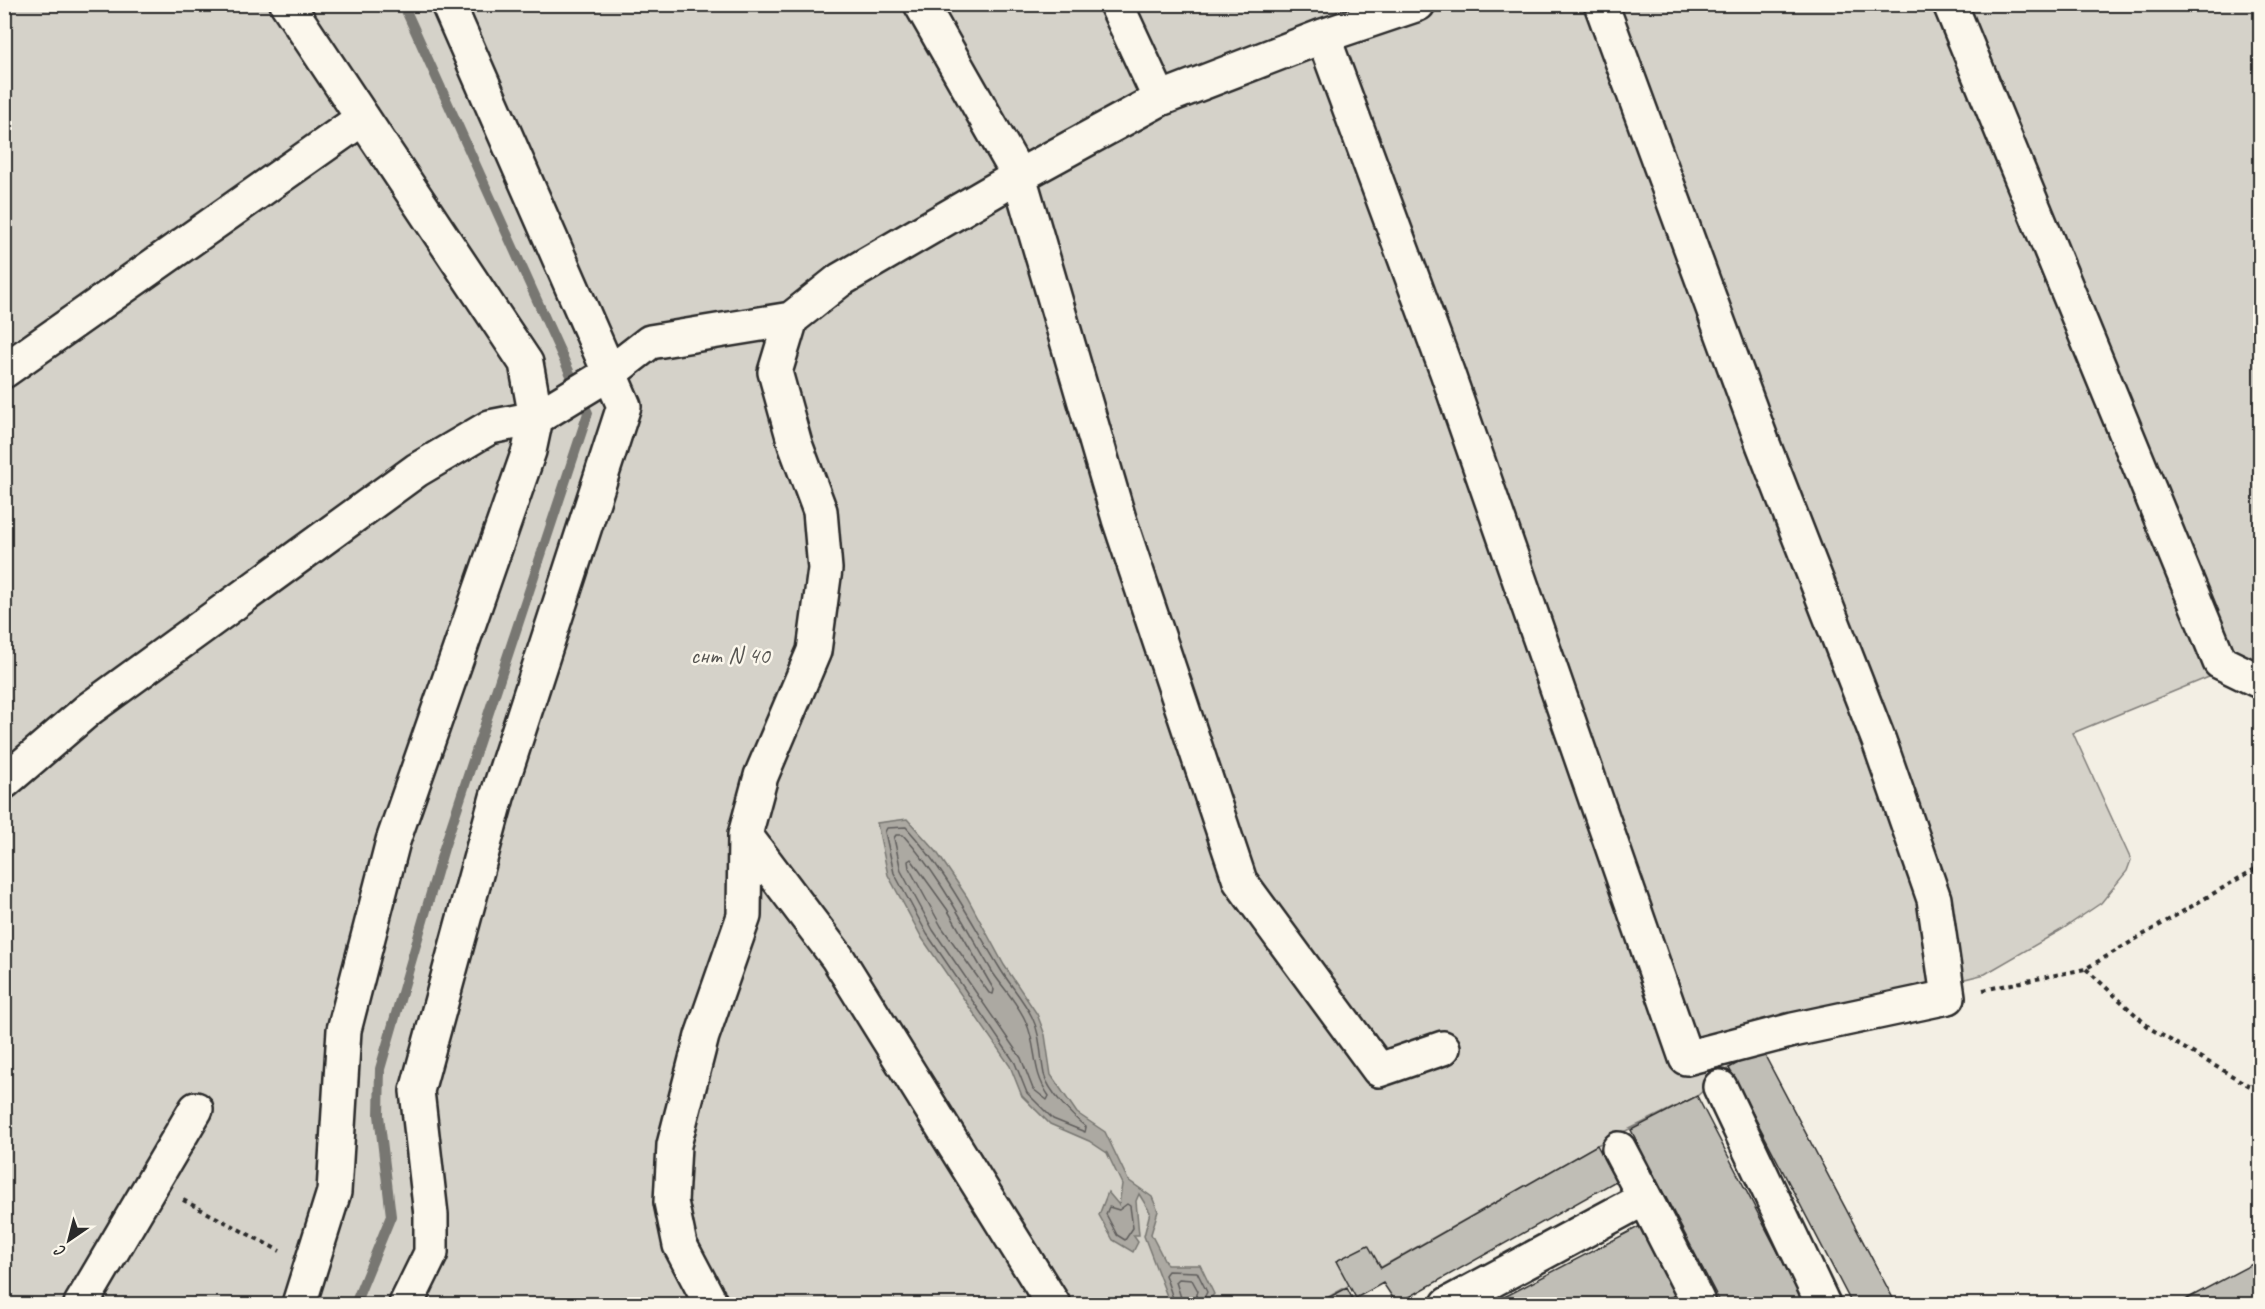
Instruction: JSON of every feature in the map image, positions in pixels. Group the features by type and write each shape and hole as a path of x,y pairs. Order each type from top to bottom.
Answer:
{"lane":[{"path":"287,4 526,363 536,418 529,451 390,852 344,1030 334,1192 299,1305"},
{"path":"406,1305 431,1253 431,1215 417,1091 497,797 624,406 448,4"},
{"path":"921,4 1019,176 1119,519 1240,881 1379,1070 1443,1048"},
{"path":"1116,4 1160,99"},
{"path":"4,782 89,709 417,470 490,427 536,418 610,373 650,342 791,319 840,280 1019,176 1160,99 1323,36 1418,4"},
{"path":"1323,36 1447,372 1686,1058 1793,1030 1948,998 1934,899 1926,876 1879,741 1767,455 1653,151 1602,4"},
{"path":"1950,4 2220,662 2257,680 2260,678"},
{"path":"4,371 363,118"},
{"path":"711,1305 680,1245 671,1202 674,1145 702,1036 744,916 745,835 761,776 814,651 825,569 820,511 795,444 776,372 791,319"},
{"path":"745,835 837,957 1053,1305"},
{"path":"1720,1087 1823,1305"},
{"path":"81,1305 150,1183 196,1109"},
{"path":"1619,1149 1695,1303"},
{"path":"1448,1305 1645,1198"}],"path":[{"path":"1948,998 2085,969 2260,866"},
{"path":"2085,969 2151,1029 2260,1092"},
{"path":"150,1183 310,1267"}],"green space":[{"name":"снт N 40","path":"5,5 2260,5 2260,656 2073,733 2131,860 2127,871 2101,903 2061,930 1985,974 1913,992 1762,1050 1729,1068 1697,1096 1597,1145 1316,1304 5,1304"}],"water":[{"path":"907,819 936,851 967,897 1004,965 1037,1014 1045,1035 1051,1075 1077,1113 1105,1132 1128,1180 1152,1197 1158,1211 1151,1234 1167,1265 1200,1265 1214,1294 1205,1304 1170,1304 1144,1236 1150,1212 1139,1194 1136,1201 1139,1235 1133,1235 1138,1242 1133,1252 1113,1240 1099,1215 1108,1192 1119,1205 1122,1184 1107,1153 1089,1141 1050,1124 1022,1096 1010,1066 922,938 888,875 877,823"}],"building":[{"path":"1762,1050 1896,1304 1852,1304 1729,1068"},
{"path":"1697,1096 1805,1304 1721,1304 1631,1130"},
{"path":"1597,1145 1616,1181 1397,1304 1383,1283 1356,1298 1336,1261 1368,1245 1381,1268"},
{"path":"1646,1223 1681,1292 1658,1304 1491,1304"},
{"path":"2260,1260 2260,1304 2177,1304"},
{"path":"1347,1288 1355,1304 1316,1304"}],"waterway":[{"path":"355,1304 391,1216 379,1115 380,1069 444,848 588,413 403,4"}]}
